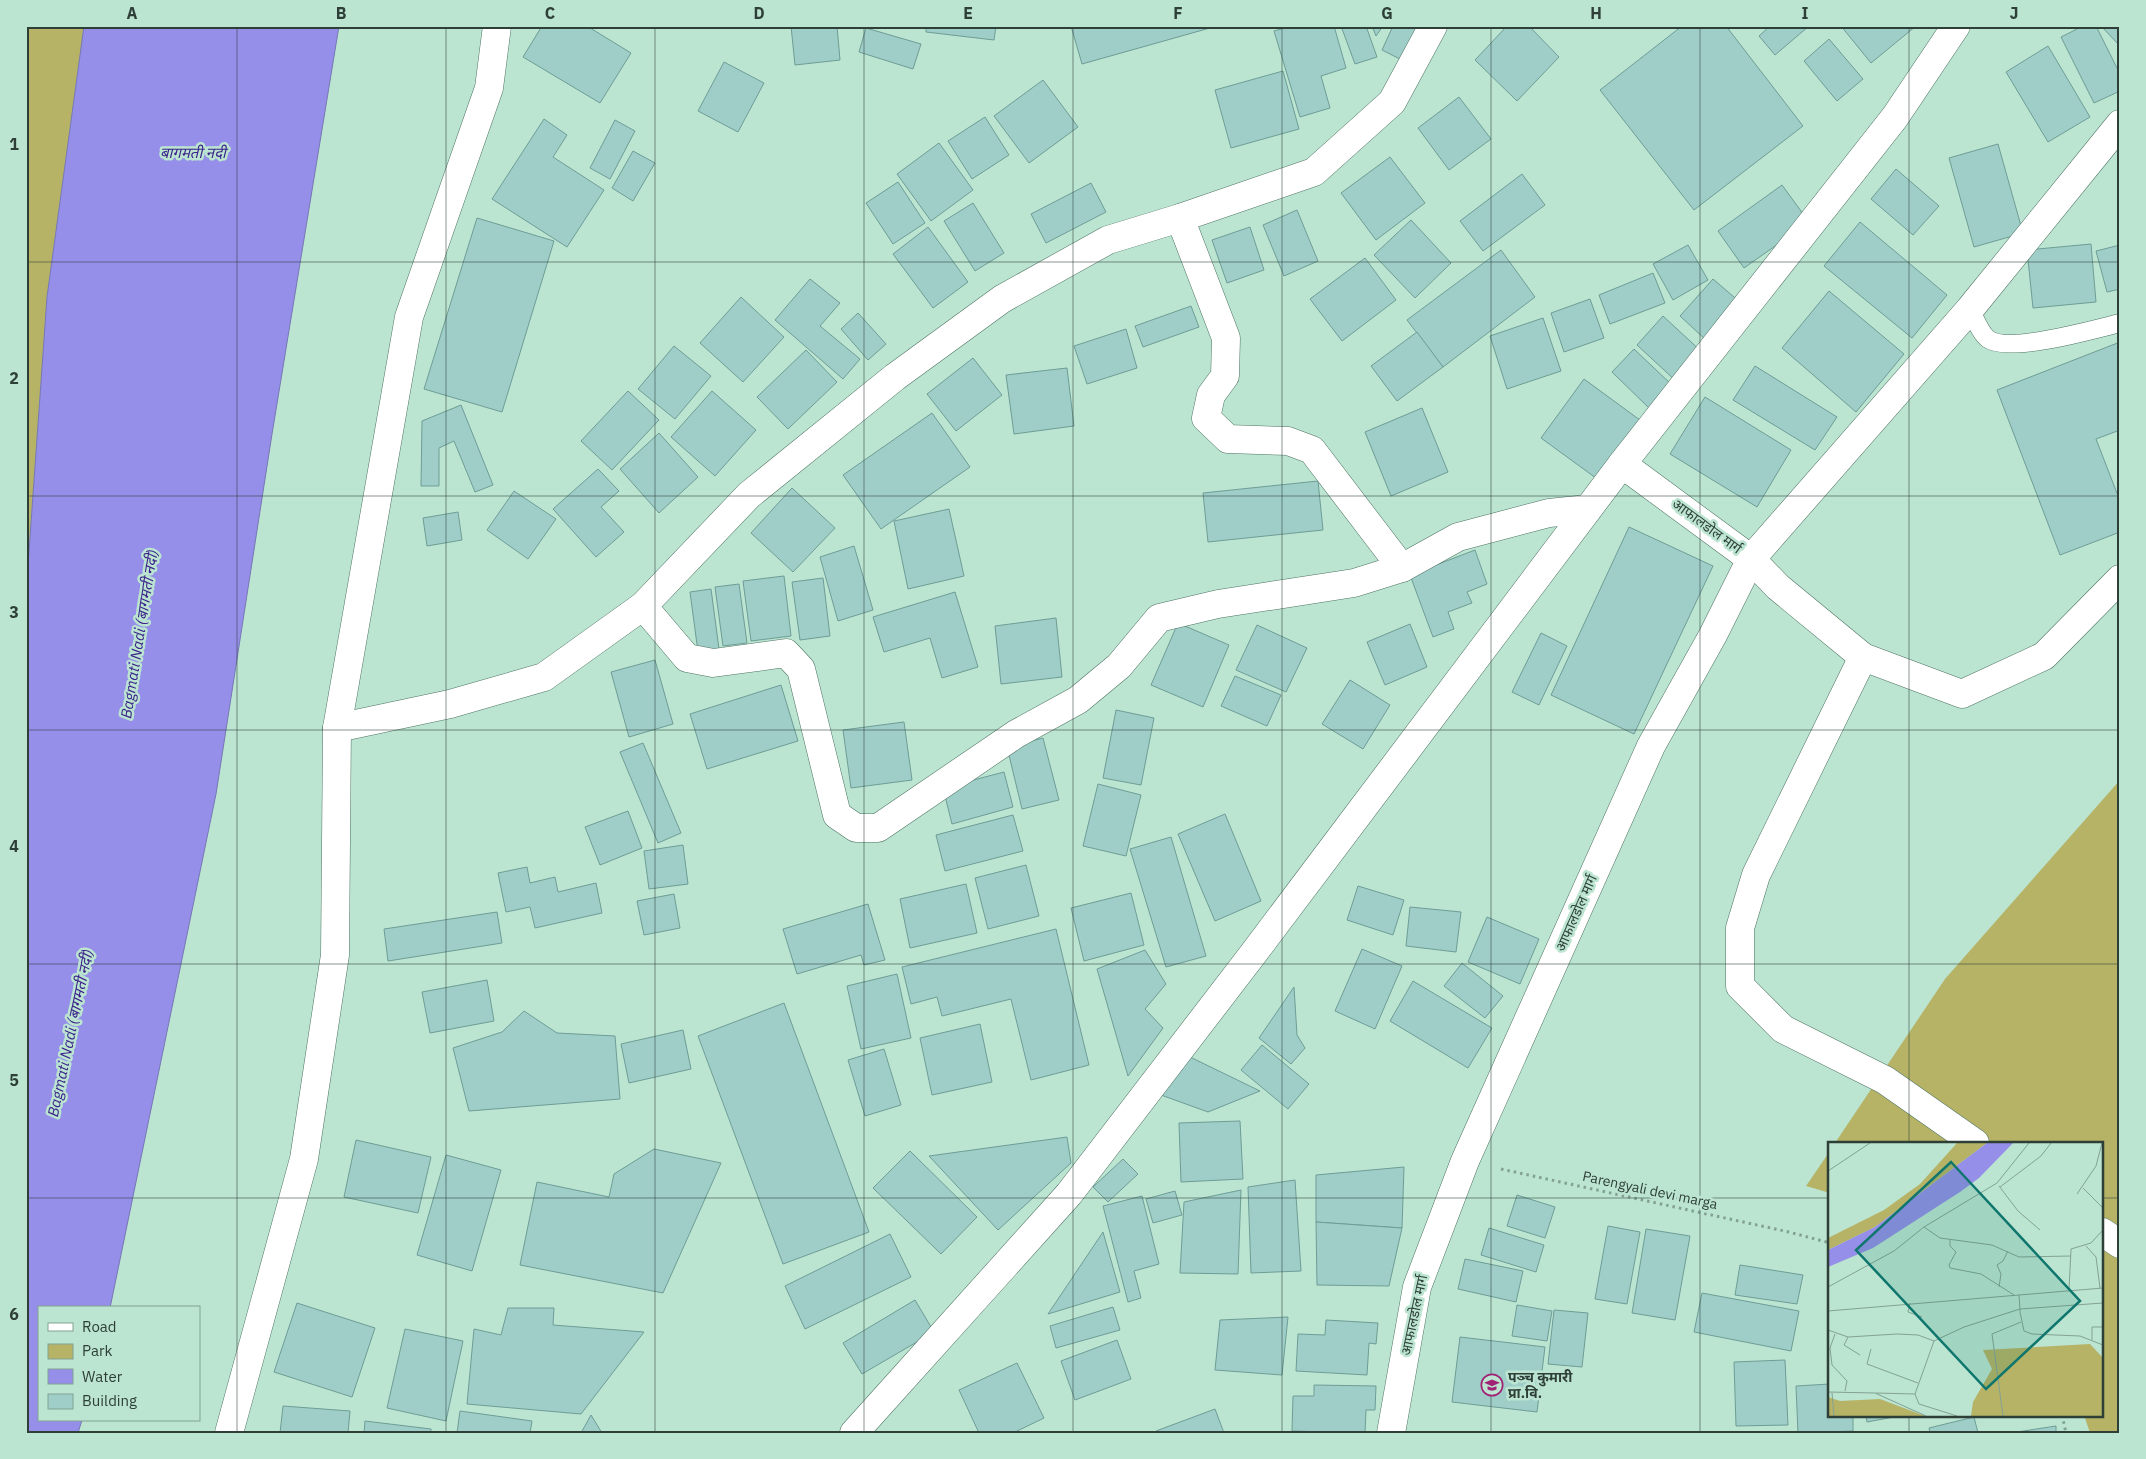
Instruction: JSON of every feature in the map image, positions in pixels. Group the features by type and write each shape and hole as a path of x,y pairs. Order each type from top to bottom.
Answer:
{"street":[{"path":"230,1433 304,1159 335,955 337,728 409,317 489,88 497,26"},
{"path":"337,728 450,704 544,678 642,606 750,495 895,377 1002,299 1108,240 1180,218 1314,172 1392,102 1433,26"},
{"path":"856,1432 1069,1194 1253,954 1622,464 1895,117 1956,26"},
{"path":"2120,124 1970,309 1751,559 1778,587 1863,657 1962,694 2044,656 2120,579"},
{"path":"1180,218 1226,338 1225,376 1211,395 1206,418 1228,439 1288,441 1312,450 1402,568"},
{"name":"आफालडोल मार्ग","path":"1391,1433 1417,1287 1465,1161 1651,746 1713,635 1751,559 1622,464"},
{"path":"642,606 687,658 713,663 786,653 802,669 837,815 856,828 878,828 1016,734 1078,700 1119,666 1159,618 1218,604 1354,583 1402,568 1458,537 1549,512 1588,509"},
{"path":"1863,657 1756,875 1740,928 1740,986 1783,1029 1886,1080 1974,1142"},
{"path":"2104,1233 2120,1244"}],"lane":[{"path":"1970,309 1985,336 1990,340 2005,343 2055,339 2120,323"}],"path":[{"name":"Parengyali devi marga","path":"1465,1161 1789,1232 1828,1242"},
{"path":"2062,1416 2066,1433"}],"green space":[{"path":"26,26 84,26 47,297 26,594"},
{"path":"2120,780 2120,1433 2090,1433 2084,1416 2104,1416 2104,1142 1836,1142 1945,979"},
{"path":"1828,1154 1828,1192 1806,1186"}],"water":[{"name":"बागमती नदी","path":"84,26 339,26 272,434 216,794 110,1306 38,1306 38,1422 81,1422 78,1433 26,1433 26,594 47,297"}],"building":[{"path":"542,26 587,26 631,53 600,103 523,57"},
{"path":"791,26 837,26 840,60 795,65"},
{"path":"926,26 996,26 994,40 926,32"},
{"path":"1071,26 1217,26 1082,64"},
{"path":"1292,26 1334,26 1346,68 1321,76 1330,108 1300,117 1274,31"},
{"path":"1341,26 1366,26 1377,57 1355,64"},
{"path":"1372,26 1383,26 1376,36"},
{"path":"1393,26 1418,26 1402,60 1382,50"},
{"path":"1507,26 1529,26 1559,57 1517,101 1475,60"},
{"path":"1682,26 1726,26 1803,126 1694,210 1600,90"},
{"path":"1770,26 1809,26 1775,55 1759,36"},
{"path":"1841,26 1916,26 1871,63"},
{"path":"2083,26 2096,26 2120,74 2120,91 2094,103 2061,37"},
{"path":"2101,26 2120,26 2120,46"},
{"path":"866,28 921,44 913,69 859,52"},
{"path":"1829,39 1863,79 1837,101 1804,61"},
{"path":"2048,46 2090,117 2048,142 2006,72"},
{"path":"724,62 764,83 738,132 698,111"},
{"path":"1283,71 1299,129 1231,148 1215,90"},
{"path":"1043,80 1078,127 1029,163 994,116"},
{"path":"1459,97 1491,139 1449,170 1418,128"},
{"path":"985,117 1009,155 972,179 948,141"},
{"path":"544,119 567,135 553,157 604,190 567,247 492,199"},
{"path":"615,120 635,131 610,179 590,168"},
{"path":"939,143 973,190 931,221 897,174"},
{"path":"1998,144 2023,233 1974,247 1949,158"},
{"path":"633,151 655,163 633,201 612,188"},
{"path":"1390,157 1425,203 1376,240 1341,193"},
{"path":"1896,169 1939,206 1913,235 1871,199"},
{"path":"1522,174 1545,205 1483,251 1460,221"},
{"path":"898,182 925,223 893,244 866,203"},
{"path":"1091,183 1106,212 1046,243 1031,214"},
{"path":"1782,185 1809,222 1744,268 1718,231"},
{"path":"973,203 1004,253 975,271 944,221"},
{"path":"1297,210 1318,261 1284,276 1263,225"},
{"path":"477,218 554,241 502,412 424,389"},
{"path":"1411,220 1451,263 1415,298 1374,255"},
{"path":"1860,222 1947,295 1912,338 1824,266"},
{"path":"928,227 968,282 933,308 893,254"},
{"path":"1250,227 1264,270 1227,283 1212,240"},
{"path":"2091,244 2096,302 2033,308 2027,250"},
{"path":"1688,245 1708,280 1673,300 1653,264"},
{"path":"2120,245 2120,289 2107,292 2096,251"},
{"path":"1501,250 1535,297 1443,367 1407,320"},
{"path":"1365,258 1396,300 1342,341 1310,299"},
{"path":"1653,273 1665,303 1610,324 1599,295"},
{"path":"810,279 840,303 820,326 860,359 843,379 775,320"},
{"path":"1713,279 1741,303 1707,341 1680,316"},
{"path":"1829,291 1904,354 1856,412 1782,348"},
{"path":"741,297 784,337 743,382 700,343"},
{"path":"1590,299 1604,338 1564,352 1551,313"},
{"path":"1191,306 1199,327 1143,347 1135,326"},
{"path":"858,313 886,344 868,360 841,329"},
{"path":"1663,316 1703,353 1677,382 1637,345"},
{"path":"1543,318 1561,371 1507,389 1490,336"},
{"path":"1126,329 1137,368 1087,384 1074,346"},
{"path":"1417,332 1443,367 1397,401 1371,366"},
{"path":"2120,342 2120,430 2096,439 2120,501 2120,532 2060,555 1997,390"},
{"path":"674,346 711,376 675,419 638,389"},
{"path":"1634,349 1673,386 1651,410 1612,372"},
{"path":"806,350 837,382 788,429 757,397"},
{"path":"973,358 1002,395 956,431 927,394"},
{"path":"1755,366 1837,417 1815,450 1733,400"},
{"path":"1067,368 1074,426 1014,434 1006,375"},
{"path":"1584,379 1644,423 1600,481 1541,438"},
{"path":"628,391 659,420 612,470 581,441"},
{"path":"712,391 756,430 715,476 671,437"},
{"path":"1705,397 1791,450 1757,507 1670,454"},
{"path":"461,405 493,485 475,492 454,441 439,448 439,486 421,486 422,421"},
{"path":"1422,408 1448,472 1391,496 1365,432"},
{"path":"932,413 970,467 881,529 843,475"},
{"path":"659,433 698,477 659,513 620,469"},
{"path":"598,469 619,491 601,507 624,532 596,557 553,509"},
{"path":"1318,481 1323,530 1208,542 1203,493"},
{"path":"792,488 835,528 793,572 751,533"},
{"path":"514,491 556,519 528,559 487,530"},
{"path":"949,509 964,576 908,589 894,521"},
{"path":"458,512 462,540 427,546 423,518"},
{"path":"1629,527 1713,566 1634,734 1551,695"},
{"path":"854,546 873,610 838,621 820,557"},
{"path":"1475,550 1487,584 1467,592 1472,603 1448,612 1454,629 1433,637 1410,575"},
{"path":"784,576 791,636 751,641 743,581"},
{"path":"823,578 830,636 800,640 792,582"},
{"path":"739,584 747,643 723,646 715,587"},
{"path":"711,589 719,649 698,652 690,592"},
{"path":"955,592 978,667 942,678 930,638 884,652 873,617"},
{"path":"1056,618 1062,677 1001,684 995,626"},
{"path":"1178,623 1229,645 1203,707 1151,685"},
{"path":"1410,624 1427,667 1385,685 1367,642"},
{"path":"1257,625 1307,648 1286,692 1236,670"},
{"path":"1541,633 1567,646 1539,705 1512,692"},
{"path":"655,660 673,724 629,737 611,672"},
{"path":"1235,676 1281,695 1267,726 1221,706"},
{"path":"1350,680 1390,705 1363,749 1322,724"},
{"path":"781,685 798,741 707,769 690,714"},
{"path":"1116,710 1154,718 1141,785 1103,778"},
{"path":"904,722 912,780 851,788 843,730"},
{"path":"1043,738 1059,800 1022,809 1007,747"},
{"path":"643,743 681,833 658,843 620,752"},
{"path":"1004,772 1013,807 952,824 943,788"},
{"path":"1098,784 1141,795 1126,856 1083,846"},
{"path":"628,811 642,848 600,865 585,827"},
{"path":"1225,814 1261,901 1215,921 1178,834"},
{"path":"1013,815 1023,851 945,871 936,835"},
{"path":"1171,837 1206,956 1166,967 1130,849"},
{"path":"683,845 688,884 649,889 644,851"},
{"path":"1026,865 1039,916 988,929 975,878"},
{"path":"527,867 530,883 555,877 558,892 596,883 602,913 535,928 530,907 506,912 498,873"},
{"path":"966,884 977,933 910,948 900,899"},
{"path":"1358,886 1404,900 1393,935 1347,920"},
{"path":"1131,893 1144,945 1084,961 1071,908"},
{"path":"674,894 680,928 644,935 637,901"},
{"path":"868,904 885,960 864,965 861,955 797,974 783,929"},
{"path":"1410,907 1461,912 1456,952 1406,946"},
{"path":"497,912 502,943 388,961 384,929"},
{"path":"1487,917 1539,939 1520,984 1468,962"},
{"path":"1056,929 1089,1065 1031,1080 1011,999 942,1016 937,997 911,1004 902,967"},
{"path":"1362,949 1402,966 1375,1029 1335,1011"},
{"path":"1145,950 1166,984 1145,1009 1163,1028 1128,1076 1097,969"},
{"path":"1462,963 1503,996 1485,1018 1444,986"},
{"path":"897,974 911,1038 861,1049 847,986"},
{"path":"487,980 494,1021 430,1033 422,992"},
{"path":"1413,981 1492,1028 1468,1068 1390,1021"},
{"path":"1294,987 1297,1035 1305,1048 1291,1064 1259,1038"},
{"path":"784,1003 869,1232 783,1264 698,1036"},
{"path":"524,1011 557,1033 615,1036 620,1099 469,1111 453,1048 502,1032"},
{"path":"980,1024 992,1082 932,1095 920,1038"},
{"path":"683,1030 691,1069 629,1083 621,1044"},
{"path":"1262,1045 1309,1084 1288,1109 1241,1070"},
{"path":"884,1049 901,1105 865,1116 848,1060"},
{"path":"1188,1056 1260,1091 1208,1112 1161,1095"},
{"path":"1240,1121 1243,1179 1181,1182 1179,1123"},
{"path":"1067,1137 1071,1163 998,1230 929,1156"},
{"path":"356,1140 431,1157 418,1213 344,1197"},
{"path":"654,1149 721,1163 663,1293 520,1265 537,1182 609,1197 614,1174"},
{"path":"910,1151 977,1217 941,1254 873,1188"},
{"path":"446,1155 501,1170 472,1271 417,1255"},
{"path":"1123,1159 1138,1174 1108,1202 1093,1187"},
{"path":"1404,1167 1402,1228 1316,1222 1316,1175"},
{"path":"1295,1180 1301,1271 1251,1273 1248,1187"},
{"path":"1241,1190 1238,1274 1180,1273 1184,1202"},
{"path":"1175,1191 1182,1215 1153,1223 1146,1199"},
{"path":"1517,1195 1555,1207 1545,1238 1507,1226"},
{"path":"1142,1196 1159,1264 1134,1271 1141,1298 1128,1302 1103,1206"},
{"path":"1316,1222 1402,1228 1389,1286 1317,1285"},
{"path":"1608,1226 1640,1232 1627,1304 1595,1299"},
{"path":"1489,1228 1544,1245 1536,1272 1481,1255"},
{"path":"1646,1229 1690,1236 1675,1320 1632,1313"},
{"path":"1103,1232 1120,1292 1048,1314"},
{"path":"890,1234 911,1277 805,1329 785,1286"},
{"path":"1465,1259 1523,1271 1516,1302 1458,1289"},
{"path":"1740,1265 1803,1275 1797,1304 1735,1295"},
{"path":"1702,1293 1799,1311 1791,1351 1694,1332"},
{"path":"915,1300 934,1332 862,1374 843,1343"},
{"path":"297,1303 375,1328 352,1397 274,1372"},
{"path":"1517,1305 1552,1311 1547,1341 1512,1336"},
{"path":"1113,1307 1120,1330 1056,1348 1050,1326"},
{"path":"508,1308 554,1308 553,1325 644,1332 581,1414 467,1404 474,1329 501,1335"},
{"path":"1554,1310 1588,1313 1582,1367 1548,1364"},
{"path":"1288,1317 1282,1375 1215,1370 1220,1320"},
{"path":"1326,1320 1378,1323 1376,1344 1369,1343 1367,1375 1296,1371 1298,1334 1325,1335"},
{"path":"405,1329 463,1341 446,1421 387,1408"},
{"path":"1460,1337 1545,1347 1537,1412 1452,1402"},
{"path":"1117,1340 1131,1379 1075,1400 1061,1361"},
{"path":"1785,1360 1788,1425 1736,1426 1734,1362"},
{"path":"1017,1363 1044,1418 1013,1433 979,1433 959,1390"},
{"path":"1828,1384 1828,1416 1853,1416 1853,1431 1798,1433 1796,1386"},
{"path":"1314,1385 1376,1386 1375,1410 1366,1410 1365,1433 1292,1431 1293,1396 1314,1396"},
{"path":"283,1406 350,1411 348,1433 280,1433"},
{"path":"1215,1409 1224,1433 1156,1433 1156,1431"},
{"path":"460,1411 532,1421 530,1433 457,1433"},
{"path":"591,1415 602,1433 581,1433"},
{"path":"1866,1416 1894,1416 1894,1417 1867,1422"},
{"path":"1974,1417 1978,1433 1930,1433 1929,1428"},
{"path":"365,1421 431,1429 431,1433 364,1433"},
{"path":"2056,1426 2056,1433 2017,1433 2017,1432"}],"place":[{"name":"पञ्च कुमारी प्रा.वि.","path":"1492,1385"}],"water label":[{"name":"Bagmati Nadi (बागमती नदी)","path":"139,634"},
{"name":"Bagmati Nadi (बागमती नदी)","path":"70,1033"}]}
